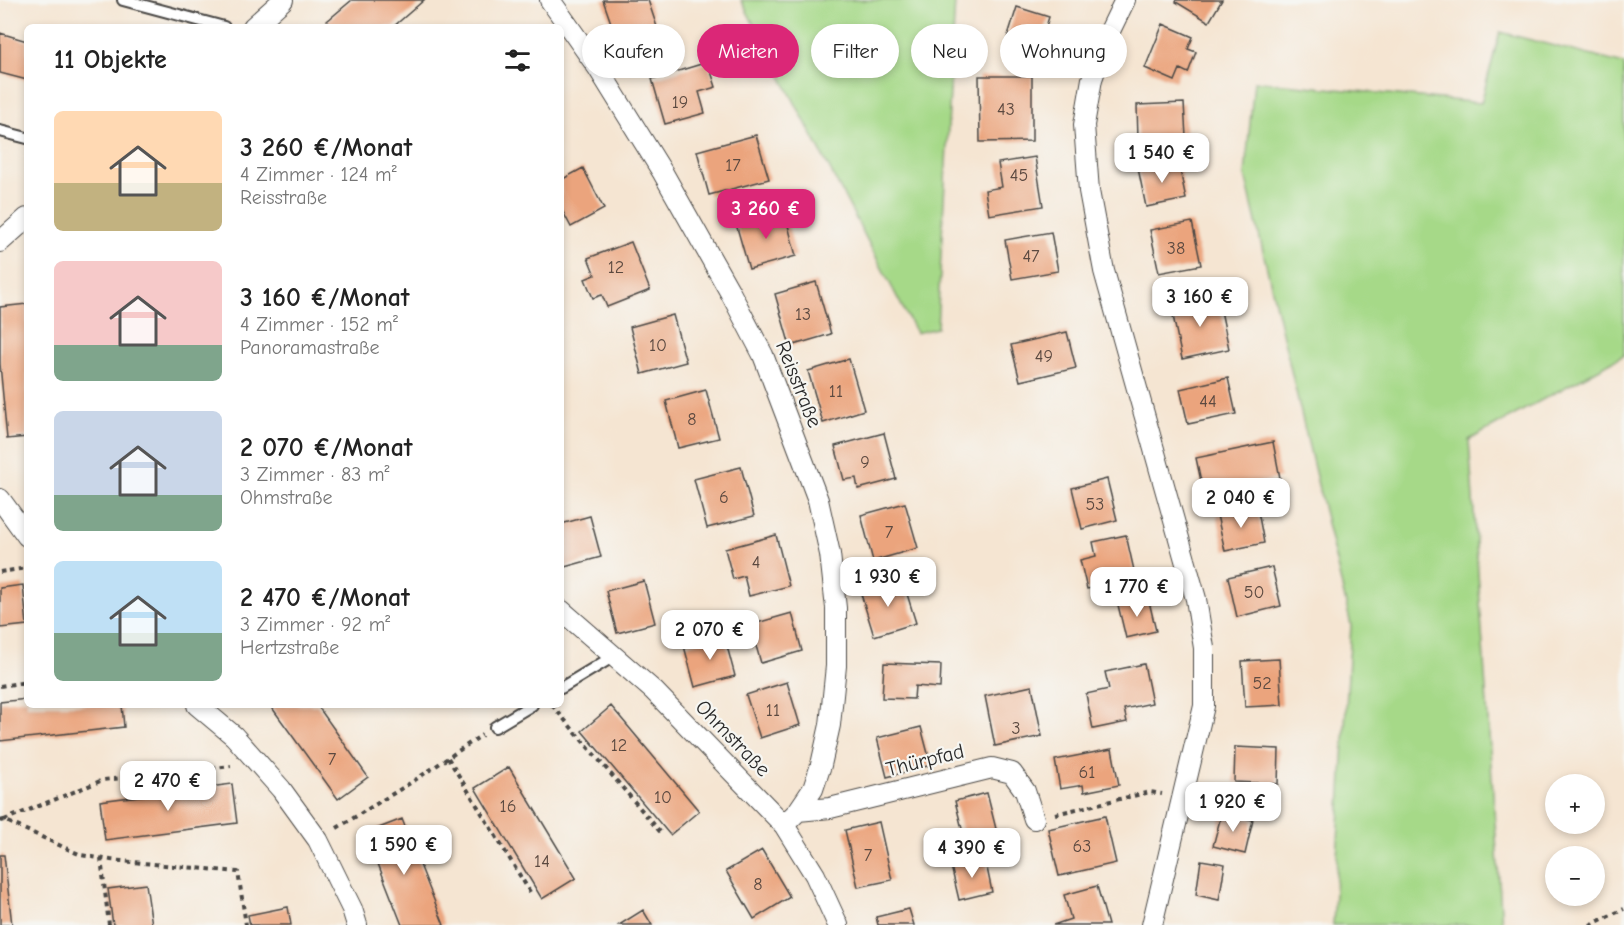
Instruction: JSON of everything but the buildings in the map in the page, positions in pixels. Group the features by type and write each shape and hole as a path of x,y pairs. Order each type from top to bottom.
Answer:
{"street":[{"path":"256,24 284,0"},
{"path":"1125,0 1107,37 1092,78 1084,125 1089,191 1104,271 1196,599 1204,648 1204,706 1152,925"},
{"name":"Reisstraße","path":"557,2 651,154 730,292 763,355 818,500 830,554 836,608 836,666 830,725 822,765 813,789 798,811 784,825"},
{"path":"0,242 24,221"},
{"path":"0,499 24,533"},
{"name":"Ohmstraße","path":"564,613 654,691 784,825 815,875 838,925"},
{"path":"201,708 234,736 282,789 318,840 352,909 357,925"},
{"name":"Thürpfad","path":"798,811 830,808 992,768 1012,773 1025,791 1034,819"}],"lane":[{"path":"123,0 213,24"},
{"path":"0,130 24,137"},
{"path":"564,686 614,656"},
{"path":"495,727 527,708"}],"path":[{"path":"0,572 24,568"},
{"path":"0,686 24,682"},
{"path":"555,708 662,834"},
{"path":"318,840 495,727"},
{"path":"448,758 530,892"},
{"path":"2,821 103,780 258,763"},
{"path":"1034,819 1150,792"},
{"path":"2,821 81,855 238,872 246,925"},
{"path":"101,858 109,925"},
{"path":"1590,925 1624,909"}],"green space":[{"path":"741,0 955,0 954,24 911,24 911,78 951,78 937,328 916,333 782,78 799,78 799,24 754,24"},
{"path":"1500,32 1624,64 1624,355 1469,440 1502,925 1333,925 1351,625 1245,175 1254,81 1481,103"}]}
